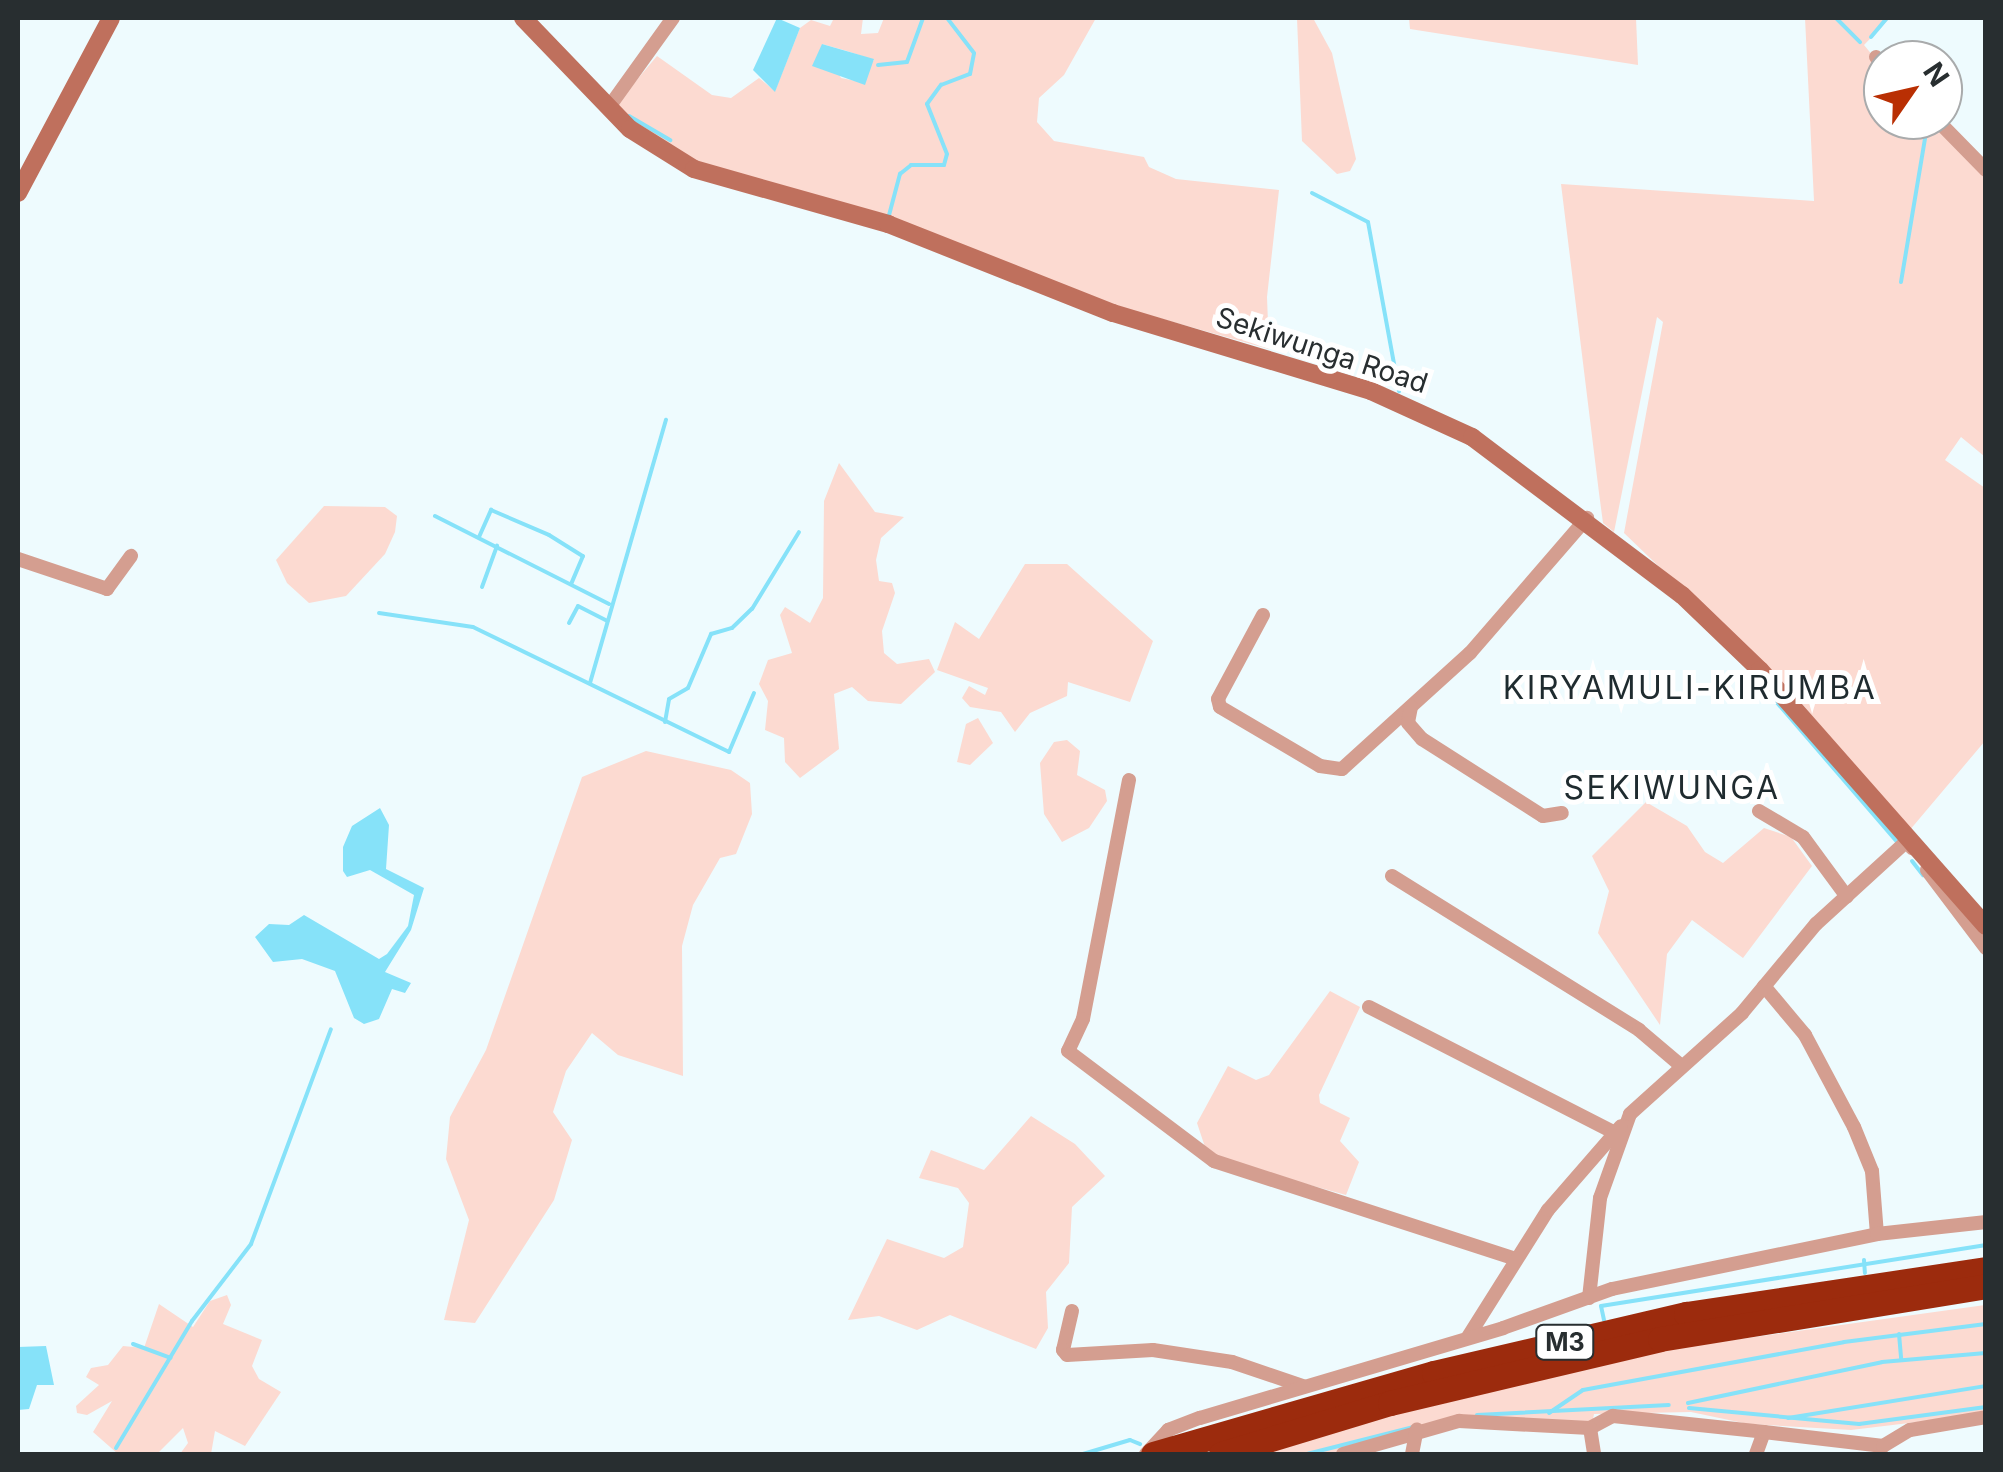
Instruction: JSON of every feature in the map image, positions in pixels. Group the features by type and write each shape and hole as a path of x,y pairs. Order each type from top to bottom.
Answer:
{"highway":[{"name":"M3","path":"1149,1454 1434,1373 1669,1318 1986,1269"},
{"name":"M3","path":"1221,1454 1390,1403 1676,1336 1986,1286"}],"main road":[{"path":"18,192 112,18"},
{"name":"Sekiwunga Road","path":"523,18 609,107 694,169 888,224 1113,313 1426,414 1472,437 1649,565 1760,670 1986,926"}],"street":[{"path":"609,107 673,18"},
{"path":"1957,140 1986,170"},
{"path":"1263,615 1218,699 1228,714 1269,738 1320,766 1342,770 1416,698 1470,653 1587,518"},
{"path":"18,559 108,589 132,556"},
{"path":"1416,698 1406,719 1422,739 1543,816 1562,812"},
{"path":"1129,780 1083,1019 1068,1052 1214,1162 1515,1260"},
{"path":"1759,811 1815,849 1846,897"},
{"path":"1468,1337 1515,1260 1630,1114 1907,841 1986,948"},
{"path":"1392,876 1639,1030 1679,1064"},
{"path":"1764,986 1805,1035 1854,1128 1872,1172 1877,1234"},
{"path":"1369,1007 1615,1133"},
{"path":"1589,1298 1600,1198 1630,1114"},
{"path":"1149,1454 1168,1430 1589,1298 1877,1234 1986,1222"},
{"path":"1072,1311 1062,1350 1068,1354 1154,1350 1232,1362 1304,1386"},
{"path":"1343,1454 1417,1429 1458,1421 1590,1428 1613,1416 1891,1447 1986,1418"},
{"path":"1590,1428 1594,1454"},
{"path":"1412,1454 1417,1429"},
{"path":"1756,1454 1764,1432"}],"shaded area":[{"path":"834,18 863,18 861,34 878,33 884,18 1096,18 1064,75 1039,98 1037,122 1054,141 1144,157 1149,167 1176,179 1279,190 1267,297 1269,349 1134,311 704,167 614,107 657,56 712,95 731,98 759,78 775,91 800,28 811,20 830,26","holes":["822,44 874,60 856,81 841,78"]},
{"path":"1297,18 1313,18 1332,53 1356,159 1350,171 1337,174 1302,141"},
{"path":"1409,18 1636,18 1638,65 1410,29"},
{"path":"1805,18 1890,18 1869,40 1863,40 1863,140 1952,140 1985,176 1985,451 1984,456 1961,437 1945,460 1985,488 1985,741 1909,831 1804,706 1624,533 1663,322 1657,317 1614,532 1603,523 1561,184 1814,201"},
{"path":"839,463 875,512 904,517 881,538 876,560 879,581 892,583 895,593 882,631 884,653 897,664 929,659 935,672 901,704 868,701 852,687 834,694 839,749 800,778 785,762 784,738 765,730 768,701 759,684 768,660 792,653 780,615 785,607 810,623 823,598 824,501"},
{"path":"324,506 385,507 397,516 395,532 385,554 346,596 309,603 287,583 276,560"},
{"path":"1025,564 1067,564 1153,641 1130,702 1068,682 1067,696 1030,713 1015,732 1001,712 970,707 962,698 969,686 985,695 988,688 937,670 955,622 979,639"},
{"path":"978,718 993,743 970,765 957,762 966,724"},
{"path":"1067,740 1080,751 1077,775 1105,790 1107,801 1089,828 1062,842 1044,814 1040,763 1054,742"},
{"path":"646,751 731,770 750,783 752,814 736,854 720,858 693,905 682,946 683,1076 618,1055 592,1033 566,1071 553,1112 572,1140 554,1200 475,1323 444,1320 469,1220 446,1159 450,1117 486,1050 582,777"},
{"path":"1646,802 1687,826 1705,852 1723,863 1764,828 1791,837 1812,866 1743,958 1692,920 1667,954 1660,1025 1598,933 1609,891 1592,856"},
{"path":"1330,991 1360,1007 1319,1095 1320,1103 1350,1118 1340,1141 1359,1162 1346,1195 1227,1162 1205,1147 1197,1123 1228,1066 1256,1080 1269,1075"},
{"path":"1031,1116 1075,1144 1105,1176 1072,1207 1069,1263 1046,1292 1048,1328 1036,1349 950,1315 917,1330 879,1316 848,1320 887,1239 944,1258 963,1247 969,1203 958,1188 919,1178 931,1150 984,1170"},
{"path":"227,1295 231,1305 223,1324 262,1340 252,1366 259,1379 281,1392 245,1446 215,1431 211,1454 180,1454 188,1443 183,1428 157,1454 118,1454 93,1432 112,1401 87,1415 77,1413 76,1406 99,1385 86,1377 91,1368 108,1365 123,1346 144,1348 159,1304 193,1327 210,1301"},
{"path":"1985,1305 1985,1410 1959,1417 1851,1430 1748,1424 1691,1412 1594,1414 1591,1430 1470,1425 1391,1432 1331,1454 1247,1454 1604,1358"}],"water":[{"path":"777,18 800,28 775,92 753,70"},
{"path":"822,44 874,59 865,85 812,66"},
{"path":"380,808 389,825 386,869 424,888 411,930 385,972 411,983 405,993 392,989 379,1019 364,1024 354,1018 335,971 302,959 273,962 255,937 269,924 289,925 304,915 379,959 387,954 408,926 414,895 370,870 347,877 343,871 343,847 352,826"},
{"path":"46,1346 54,1385 37,1385 29,1409 18,1410 18,1347"}],"waterway":[{"path":"878,65 907,62 923,18"},
{"path":"888,219 900,174 911,165 944,165 947,154 927,104 941,85 970,74 974,53 947,18"},
{"path":"1836,18 1860,42"},
{"path":"1871,37 1887,18"},
{"path":"629,116 670,140"},
{"path":"1901,282 1925,140"},
{"path":"1312,193 1368,222 1399,391"},
{"path":"590,683 666,420"},
{"path":"479,537 491,510 549,535 583,556 571,584"},
{"path":"435,516 609,604"},
{"path":"665,722 669,699 688,688 711,634 732,628 752,609 799,532"},
{"path":"482,587 497,546"},
{"path":"569,623 578,606 607,621"},
{"path":"379,613 473,627 729,752 754,693"},
{"path":"1773,698 1898,843"},
{"path":"1912,861 1923,875"},
{"path":"116,1448 192,1321 251,1244 331,1029"},
{"path":"1604,1320 1601,1306 1986,1245"},
{"path":"1864,1260 1865,1273"},
{"path":"1549,1413 1583,1390 1844,1342 1986,1324"},
{"path":"1899,1334 1901,1359"},
{"path":"133,1344 171,1358"},
{"path":"1688,1403 1882,1362 1986,1353"},
{"path":"1788,1418 1986,1386"},
{"path":"1477,1415 1669,1405"},
{"path":"1689,1408 1859,1424 1986,1407"},
{"path":"1307,1454 1414,1427"},
{"path":"1083,1454 1130,1440 1140,1444"}],"district":[{"name":"KIRYAMULI-KIRUMBA","path":"1690,688"},
{"name":"SEKIWUNGA","path":"1672,788"}]}
